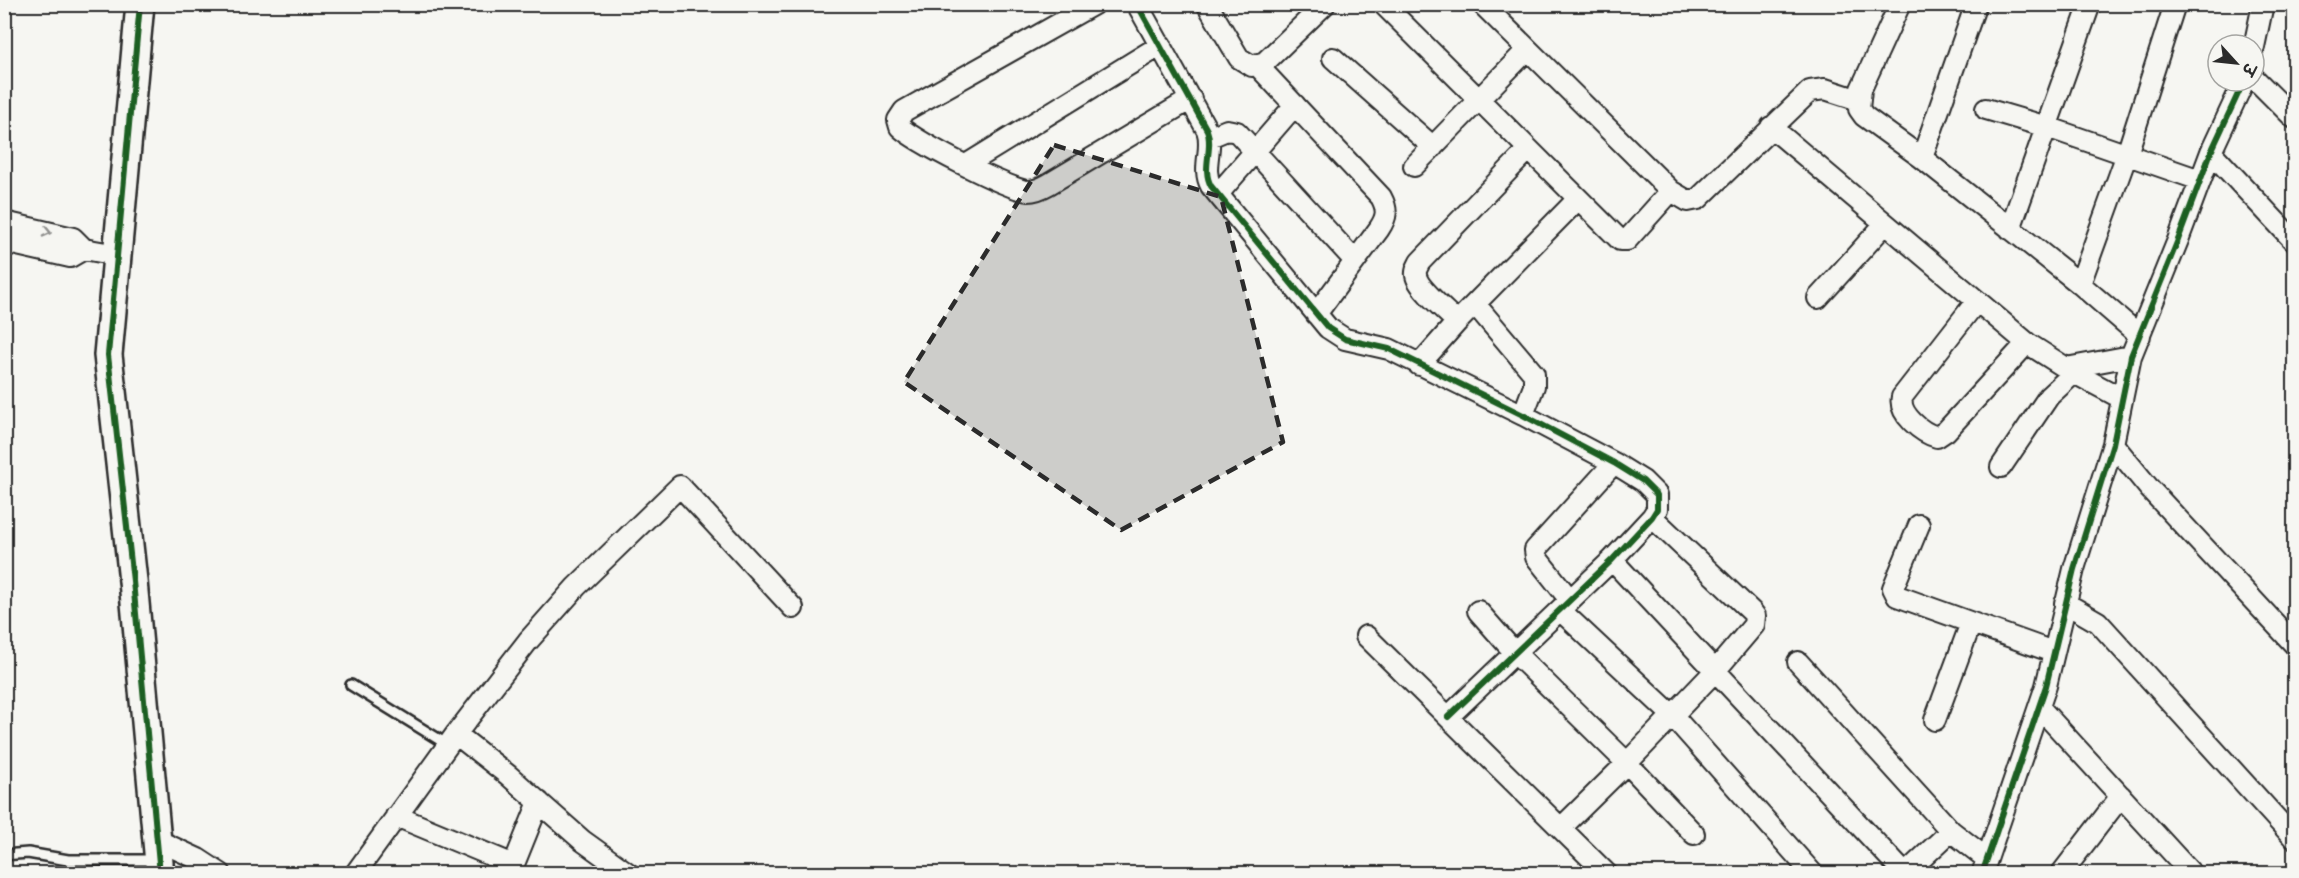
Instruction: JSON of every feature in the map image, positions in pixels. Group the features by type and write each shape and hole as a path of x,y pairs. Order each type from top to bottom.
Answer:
{"street":[{"path":"140,4 108,356 159,858 198,859 221,873"},
{"path":"1094,4 900,114 898,124 904,131 1000,183 1029,191 1039,190 1191,99"},
{"path":"1137,4 1210,137 1207,178 1316,314 1336,335 1389,349 1523,415 1614,463 1643,481 1657,495 1657,509 1652,517 1612,560 1448,717"},
{"path":"1207,4 1239,58 1248,65 1258,66 1381,197 1386,206 1384,221 1316,314"},
{"path":"1482,4 1671,191 1685,200 1694,201 1810,91 1825,89 1859,100"},
{"path":"1900,4 1861,89 1859,109 1864,116 1922,158 2080,284 2140,336"},
{"path":"1922,158 1976,4"},
{"path":"2010,229 2090,4"},
{"path":"2080,284 2127,154 2175,4"},
{"path":"2257,33 2263,4"},
{"path":"1258,66 1324,5"},
{"path":"1385,6 1620,240 1624,242 1671,191"},
{"path":"966,165 1161,45"},
{"path":"1414,166 1527,50"},
{"path":"1333,58 1433,147"},
{"path":"2266,90 2295,118"},
{"path":"1798,662 1985,866 2039,706 2065,603 2113,444 2131,356 2211,152 2238,93"},
{"path":"1218,194 1295,105"},
{"path":"1986,109 2047,127 2200,180"},
{"path":"1771,127 2027,343 2070,371 2121,398"},
{"path":"1210,137 1227,130 1234,130 1355,261"},
{"path":"1457,322 1420,284 1416,274 1417,268 1420,262 1528,150"},
{"path":"2211,152 2295,241"},
{"path":"1419,365 1457,322 1578,199"},
{"path":"4,222 73,238 84,249 117,255"},
{"path":"1818,298 1885,224"},
{"path":"4,242 70,257 84,249"},
{"path":"1976,302 1902,397 1901,407 1904,413 1926,432 1936,437 1946,431 2027,343"},
{"path":"1475,304 1534,374 1534,386 1523,415"},
{"path":"2001,466 2049,396 2070,371 2131,356"},
{"path":"2113,444 2149,488 2295,644"},
{"path":"1614,463 1535,550 1536,557 1565,605 1672,715 1813,873"},
{"path":"355,873 528,641 576,587 680,486 792,608"},
{"path":"1561,828 1627,763 1754,625 1755,616 1652,517"},
{"path":"1919,525 1895,580 1893,592 1903,600 2053,652"},
{"path":"1612,560 1905,873 1951,831"},
{"path":"2065,603 2098,622 2295,838"},
{"path":"1478,611 1515,653 1627,763 1694,834"},
{"path":"1935,720 1971,623"},
{"path":"1366,636 1607,873"},
{"path":"2039,706 2192,873"},
{"path":"452,740 539,802 583,841 629,873"},
{"path":"2061,873 2121,796"},
{"path":"396,816 512,869 539,802"}],"lane":[{"path":"351,685 452,740"},
{"path":"4,855 28,853 80,860 159,858"}],"highlighted area":[{"path":"1054,145 1221,197 1283,442 1121,530 904,382"}],"cycle path":[{"path":"140,4 108,355 133,581 160,874"},
{"path":"1137,4 1207,130 1209,137 1207,172 1211,186 1328,328 1345,339 1389,349 1523,415 1614,463 1643,481 1657,495 1657,509 1652,517 1612,560 1448,717"},
{"path":"1982,874 2046,686 2074,569 2113,444 2131,356 2211,152 2238,93"}]}
